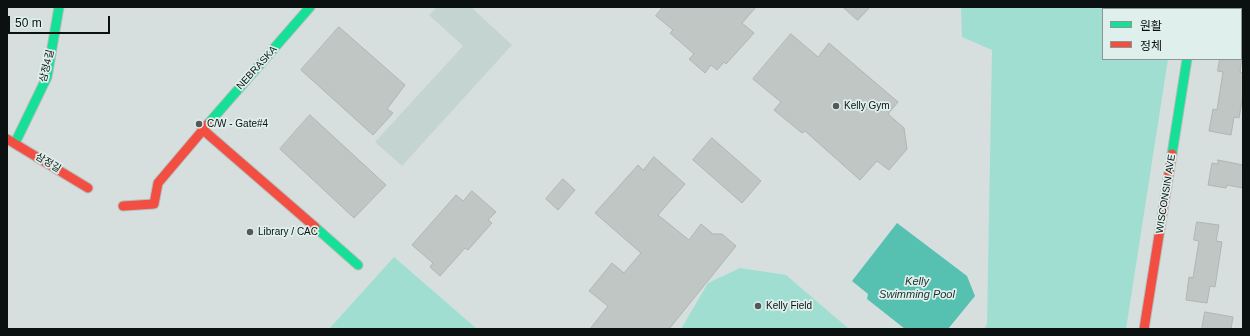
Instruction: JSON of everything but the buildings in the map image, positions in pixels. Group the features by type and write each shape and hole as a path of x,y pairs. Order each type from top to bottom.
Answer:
{"street":[{"name":"삼정4길","path":"11,141 47,77 59,7"},
{"name":"NEBRASKA","path":"123,206 154,204 158,183 172,163 310,7"},
{"name":"WISCONSIN AVE","path":"1144,329 1187,60"},
{"path":"202,129 358,265"},
{"name":"삼정길","path":"11,141 88,188"}],"shaded area":[{"path":"437,7 471,7 512,45 402,166 375,142 463,46 429,15"},
{"path":"961,7 1177,7 1102,8 1102,60 1168,60 1126,329 984,329 987,324 992,50 962,37"},
{"path":"394,257 477,329 329,329"},
{"name":"Kelly Field","path":"740,268 786,275 849,329 681,329 708,283"}],"water":[{"name":"Kelly Swimming Pool","path":"897,223 967,276 975,296 948,329 905,329 867,299 868,294 852,281"}],"traffic: fast":[{"path":"15,143 47,77 59,7"},
{"path":"208,124 310,7"},
{"path":"1172,154 1187,60"},
{"path":"315,227 358,265"}],"traffic: jam":[{"path":"123,206 154,204 158,183 208,124"},
{"path":"202,129 315,227"},
{"path":"7,139 88,188"},
{"path":"1144,329 1172,154"}],"place":[{"name":"Kelly Gym","path":"836,106"},
{"name":"C/W - Gate#4","path":"199,124"},
{"name":"Library / CAC","path":"250,232"},
{"name":"Kelly Field","path":"758,306"}]}
